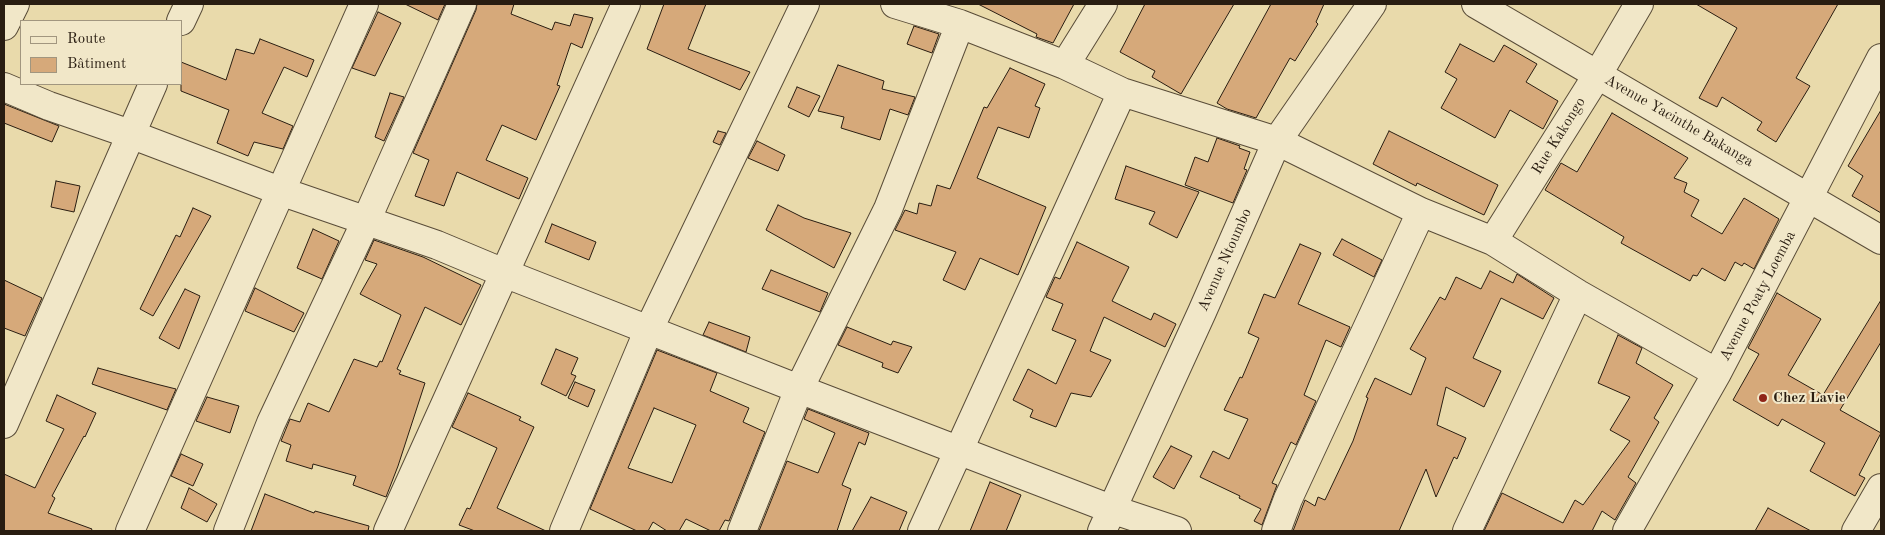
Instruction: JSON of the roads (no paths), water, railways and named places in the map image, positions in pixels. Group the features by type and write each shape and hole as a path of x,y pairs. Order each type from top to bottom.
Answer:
{"street":[{"path":"4,26 15,4"},
{"path":"181,20 189,4"},
{"path":"130,531 364,4"},
{"path":"228,531 271,423 366,221 462,4"},
{"path":"388,531 626,4"},
{"path":"564,531 649,329 805,4"},
{"path":"895,4 960,24 1064,65 1122,92 1277,141 1421,212 1493,241 1578,294 1717,373"},
{"path":"1064,65 1103,4"},
{"name":"Avenue Ntoumbo","path":"1107,520 1202,312 1277,141 1372,4"},
{"name":"Avenue Yacinthe Bakanga","path":"1476,4 1881,240"},
{"name":"Rue Kakongo","path":"1493,241 1598,74 1639,4"},
{"path":"742,531 799,389 888,209 960,24"},
{"name":"Avenue Poaty Loemba","path":"1627,531 1717,373 1881,58"},
{"path":"4,424 153,85"},
{"path":"4,87 49,106 130,134 280,191 437,245 958,451 1107,520 1177,531"},
{"path":"922,531 1122,92"},
{"path":"1276,531 1288,498 1421,212"},
{"path":"1467,531 1578,294"},
{"path":"1856,531 1881,488"}],"place":[{"name":"Chez Lavie","path":"1763,398"}]}
